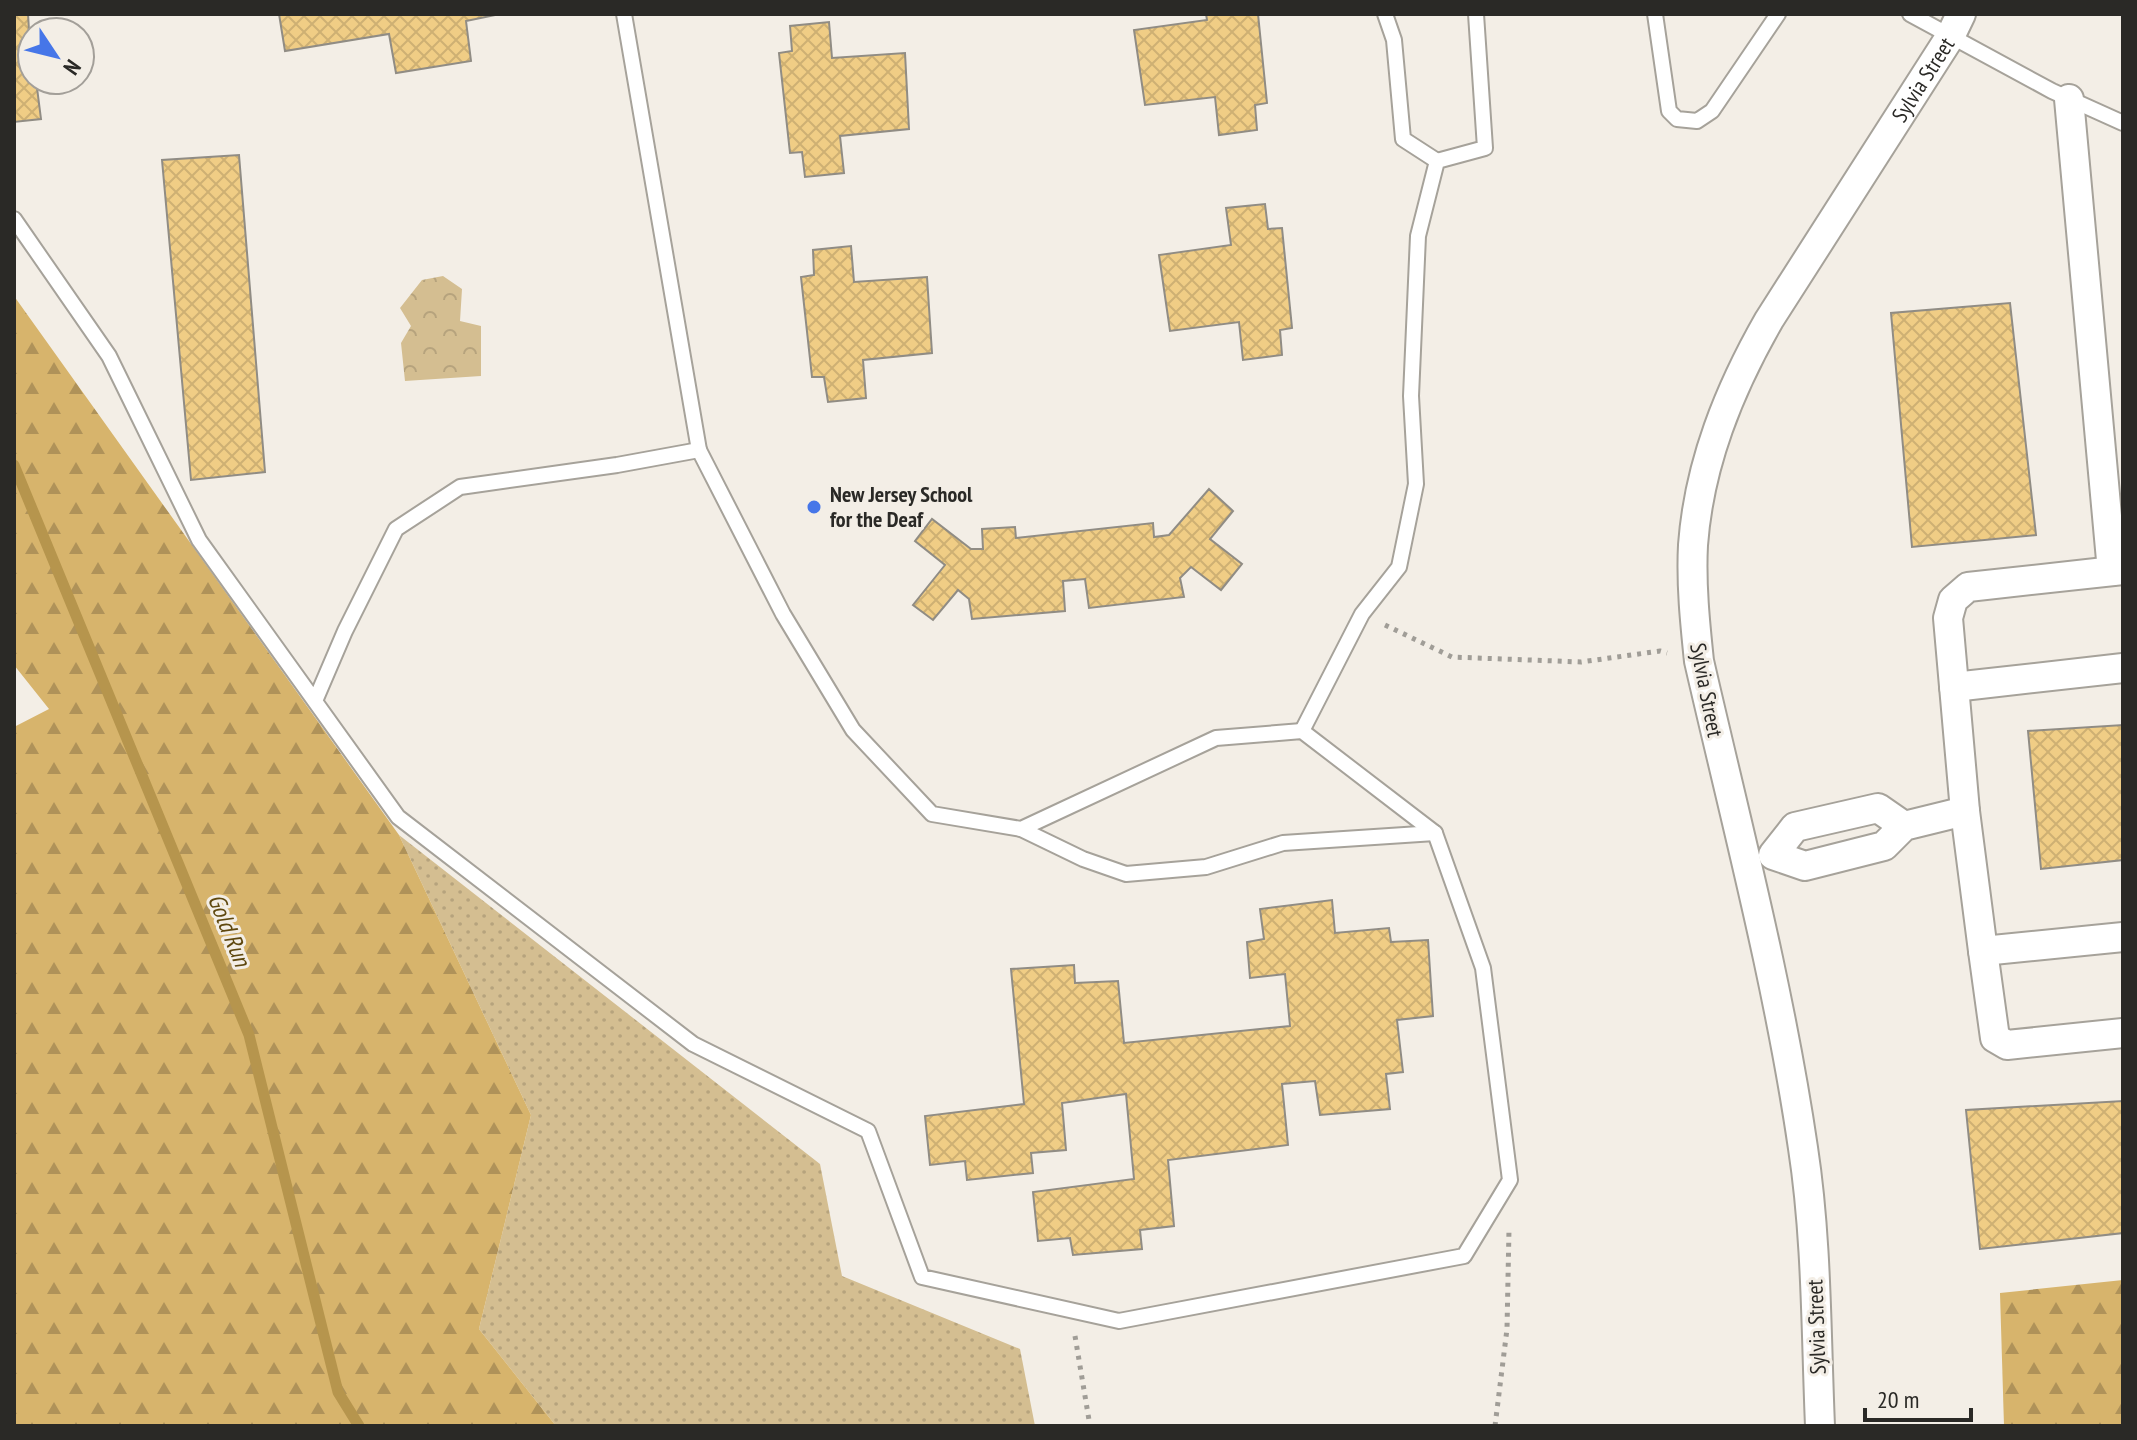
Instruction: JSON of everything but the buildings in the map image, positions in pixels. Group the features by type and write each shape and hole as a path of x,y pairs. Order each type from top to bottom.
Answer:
{"street":[{"name":"Sylvia Street","path":"1820,1426 1813,1248 1803,1149 1782,1031 1699,661 1693,603 1693,544 1703,478 1719,421 1742,367 1955,26"},
{"path":"2069,99 2117,570 1968,587 1953,600 1948,618 1965,811 1995,1038 2000,1044 2007,1045 2123,1033"},
{"path":"1954,687 2123,668"},
{"path":"1773,855 1795,827 1878,808 1904,826"},
{"path":"1745,862 1773,855 1805,866 1884,846 1904,826 1965,811"},
{"path":"1983,951 2123,937"}],"lane":[{"path":"624,14 699,450 783,614 853,730 932,814 1021,829 1083,859 1126,874 1206,867 1283,843 1435,833"},
{"path":"1385,14 1394,40 1403,139 1437,161 1485,148 1476,14"},
{"path":"1655,14 1669,111 1677,119 1697,121 1712,111 1778,14"},
{"path":"1910,14 1955,26 2069,99 2123,123"},
{"path":"1302,731 1362,614 1399,567 1416,484 1411,396 1418,236 1437,161"},
{"path":"14,219 109,356 199,540 398,817 693,1044 868,1131 922,1277 1119,1321 1464,1256 1510,1180 1483,968 1435,833 1302,731 1216,738 1021,829"},
{"path":"315,701 345,631 396,529 460,487 699,450"}],"path":[{"path":"1362,614 1452,657 1581,662 1660,651 1699,661"},
{"path":"1495,1426 1507,1329 1510,1180"},
{"path":"1070,1310 1090,1426"}],"green space":[{"path":"443,276 462,289 460,321 481,326 481,376 405,381 401,343 411,326 400,308 422,280"},
{"path":"14,296 399,835 531,1115 479,1329 556,1426 14,1426 14,727 49,709 14,665"},
{"path":"399,835 820,1164 842,1276 1020,1349 1035,1426 556,1426 479,1329 531,1115"},
{"path":"2123,1280 2123,1426 2004,1426 2000,1293"}],"waterway":[{"name":"Gold Run","path":"14,465 249,1035 338,1392 359,1426"}],"place":[{"name":"New Jersey School for the Deaf","path":"814,507"}]}
